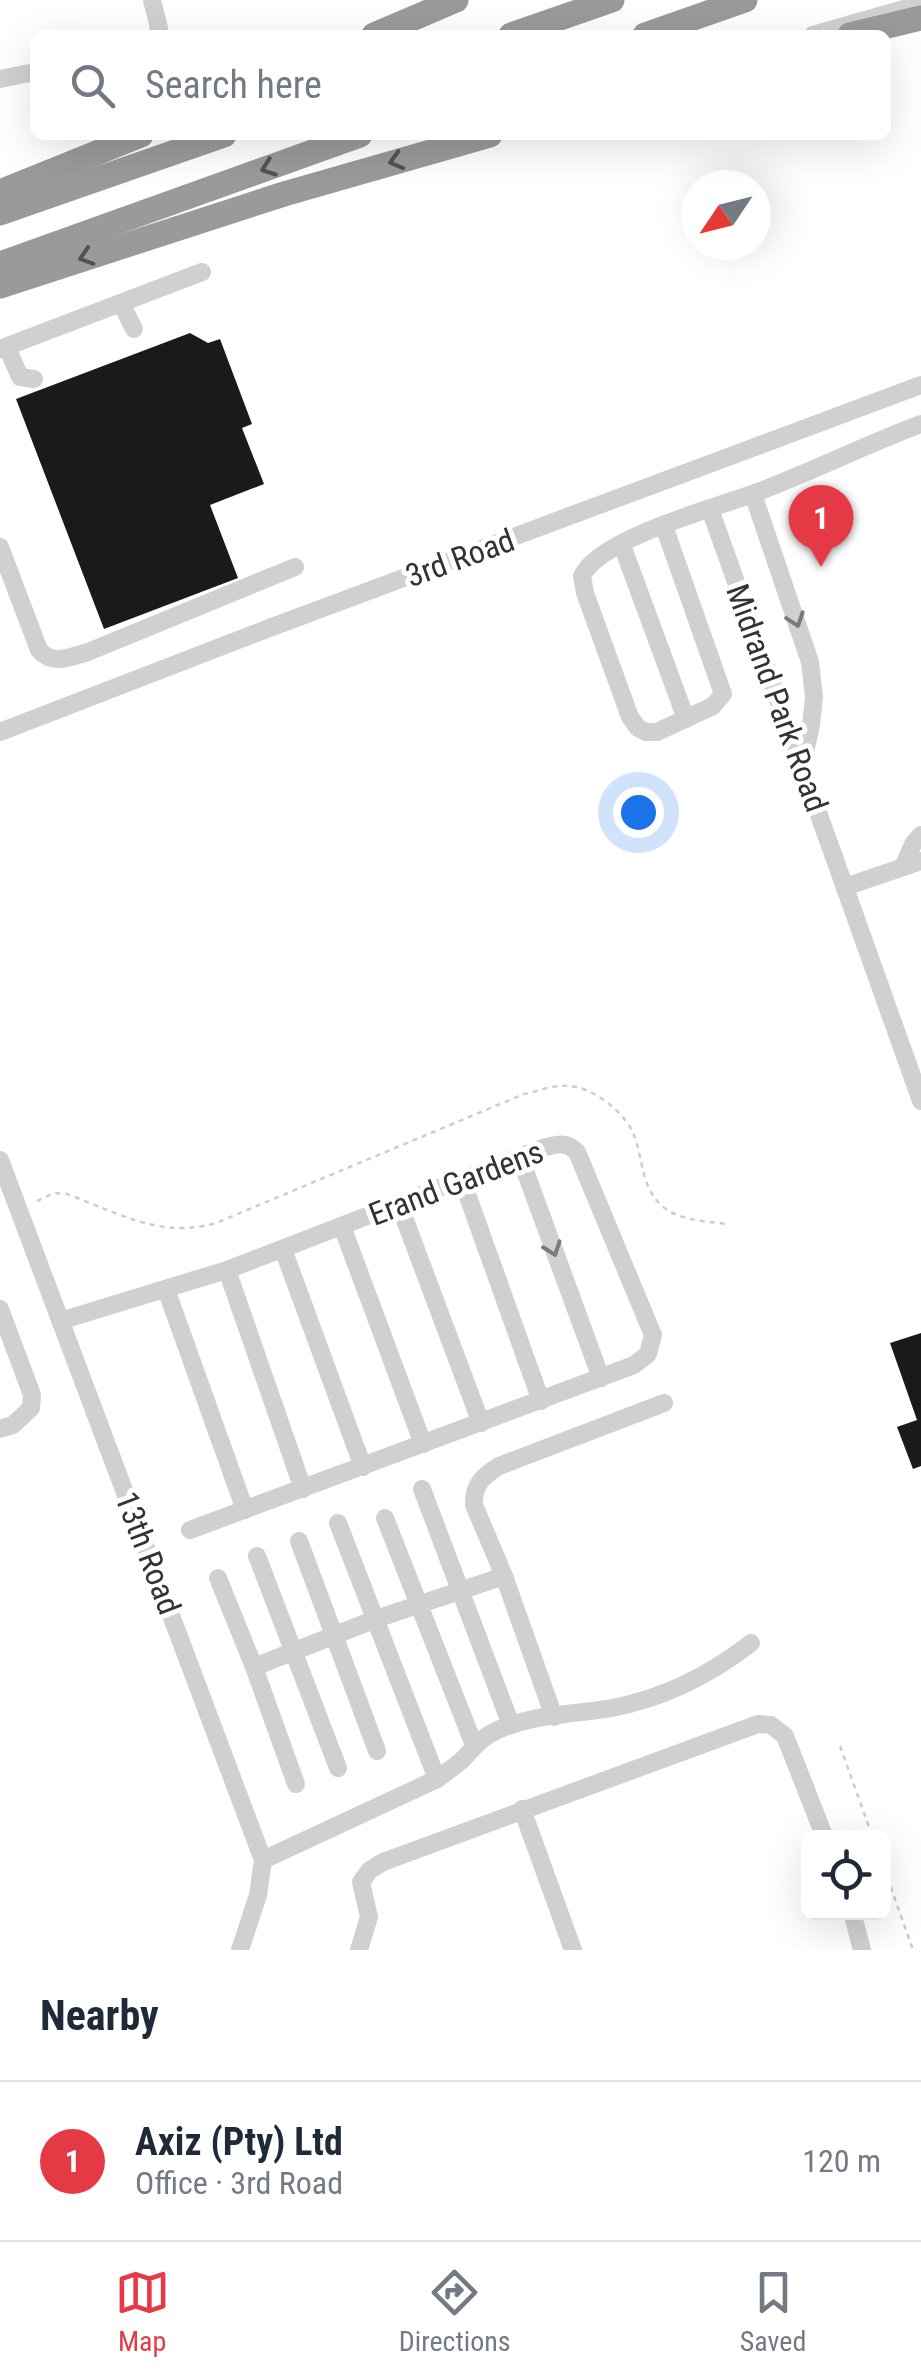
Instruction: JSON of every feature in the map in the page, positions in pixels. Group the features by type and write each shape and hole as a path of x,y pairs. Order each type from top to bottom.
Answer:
{"highway":[{"path":"386,30 456,0"},
{"path":"525,30 612,0"},
{"path":"658,30 745,0"},
{"path":"871,30 921,18"},
{"path":"0,192 129,140"},
{"path":"0,213 210,140"},
{"path":"0,264 346,140"},
{"path":"0,286 284,194 473,140"}],"street":[{"path":"152,0 159,30"},
{"path":"830,30 921,4"},
{"path":"0,80 30,73"},
{"path":"34,379 20,377 3,348 202,272"},
{"path":"121,303 134,329"},
{"name":"3rd Road","path":"0,732 921,385"},
{"path":"664,526 723,690 714,706 657,732 646,732 630,717 585,593 582,576 590,564 622,544 664,526 921,424"},
{"path":"752,494 810,662 814,698 802,766"},
{"name":"Midrand Park Road","path":"710,508 921,1100"},
{"path":"622,544 686,719"},
{"path":"0,547 39,650 58,660 88,652 295,567"},
{"path":"845,887 912,864 913,844 921,835"},
{"name":"Erand Gardens","path":"60,1321 227,1270 556,1144 572,1146 577,1152 653,1335 652,1345 642,1359 541,1401 190,1530"},
{"path":"520,1158 601,1378"},
{"name":"13th Road","path":"0,1160 13,1211 60,1321 264,1860"},
{"path":"462,1180 541,1401"},
{"path":"399,1204 482,1423"},
{"path":"342,1226 423,1444"},
{"path":"283,1249 362,1466"},
{"path":"227,1270 303,1489"},
{"path":"166,1290 245,1510"},
{"path":"0,1309 32,1395 31,1408 12,1425 0,1429"},
{"path":"554,1716 474,1505 474,1494 478,1483 499,1466 664,1403"},
{"path":"422,1489 512,1725"},
{"path":"384,1518 474,1745"},
{"path":"338,1523 437,1779"},
{"path":"299,1541 377,1751"},
{"path":"257,1556 338,1768"},
{"path":"254,1667 376,1619 504,1576"},
{"path":"218,1578 296,1784"},
{"path":"240,1950 264,1860 437,1779 489,1734 512,1725 617,1707 669,1692 703,1676 752,1642"},
{"path":"368,1948 369,1918 360,1887 364,1875 383,1862 746,1727 765,1723 785,1736 822,1830"},
{"path":"522,1809 573,1950"},
{"path":"854,1920 862,1950"}],"path":[{"path":"13,1211 54,1194 68,1194 142,1222 194,1230 524,1094 572,1086 592,1093 618,1111 634,1132 643,1174 661,1205 675,1214 727,1224"},
{"path":"840,1746 869,1830"},
{"path":"891,1888 913,1950"}],"building":[{"path":"190,333 208,343 220,339 252,424 242,428 264,484 210,505 238,578 104,629 16,399"},
{"path":"921,1333 921,1466 913,1469 897,1427 917,1420 890,1343"}],"place":[{"name":"Axiz (Pty) Ltd","path":"821,567"}]}
